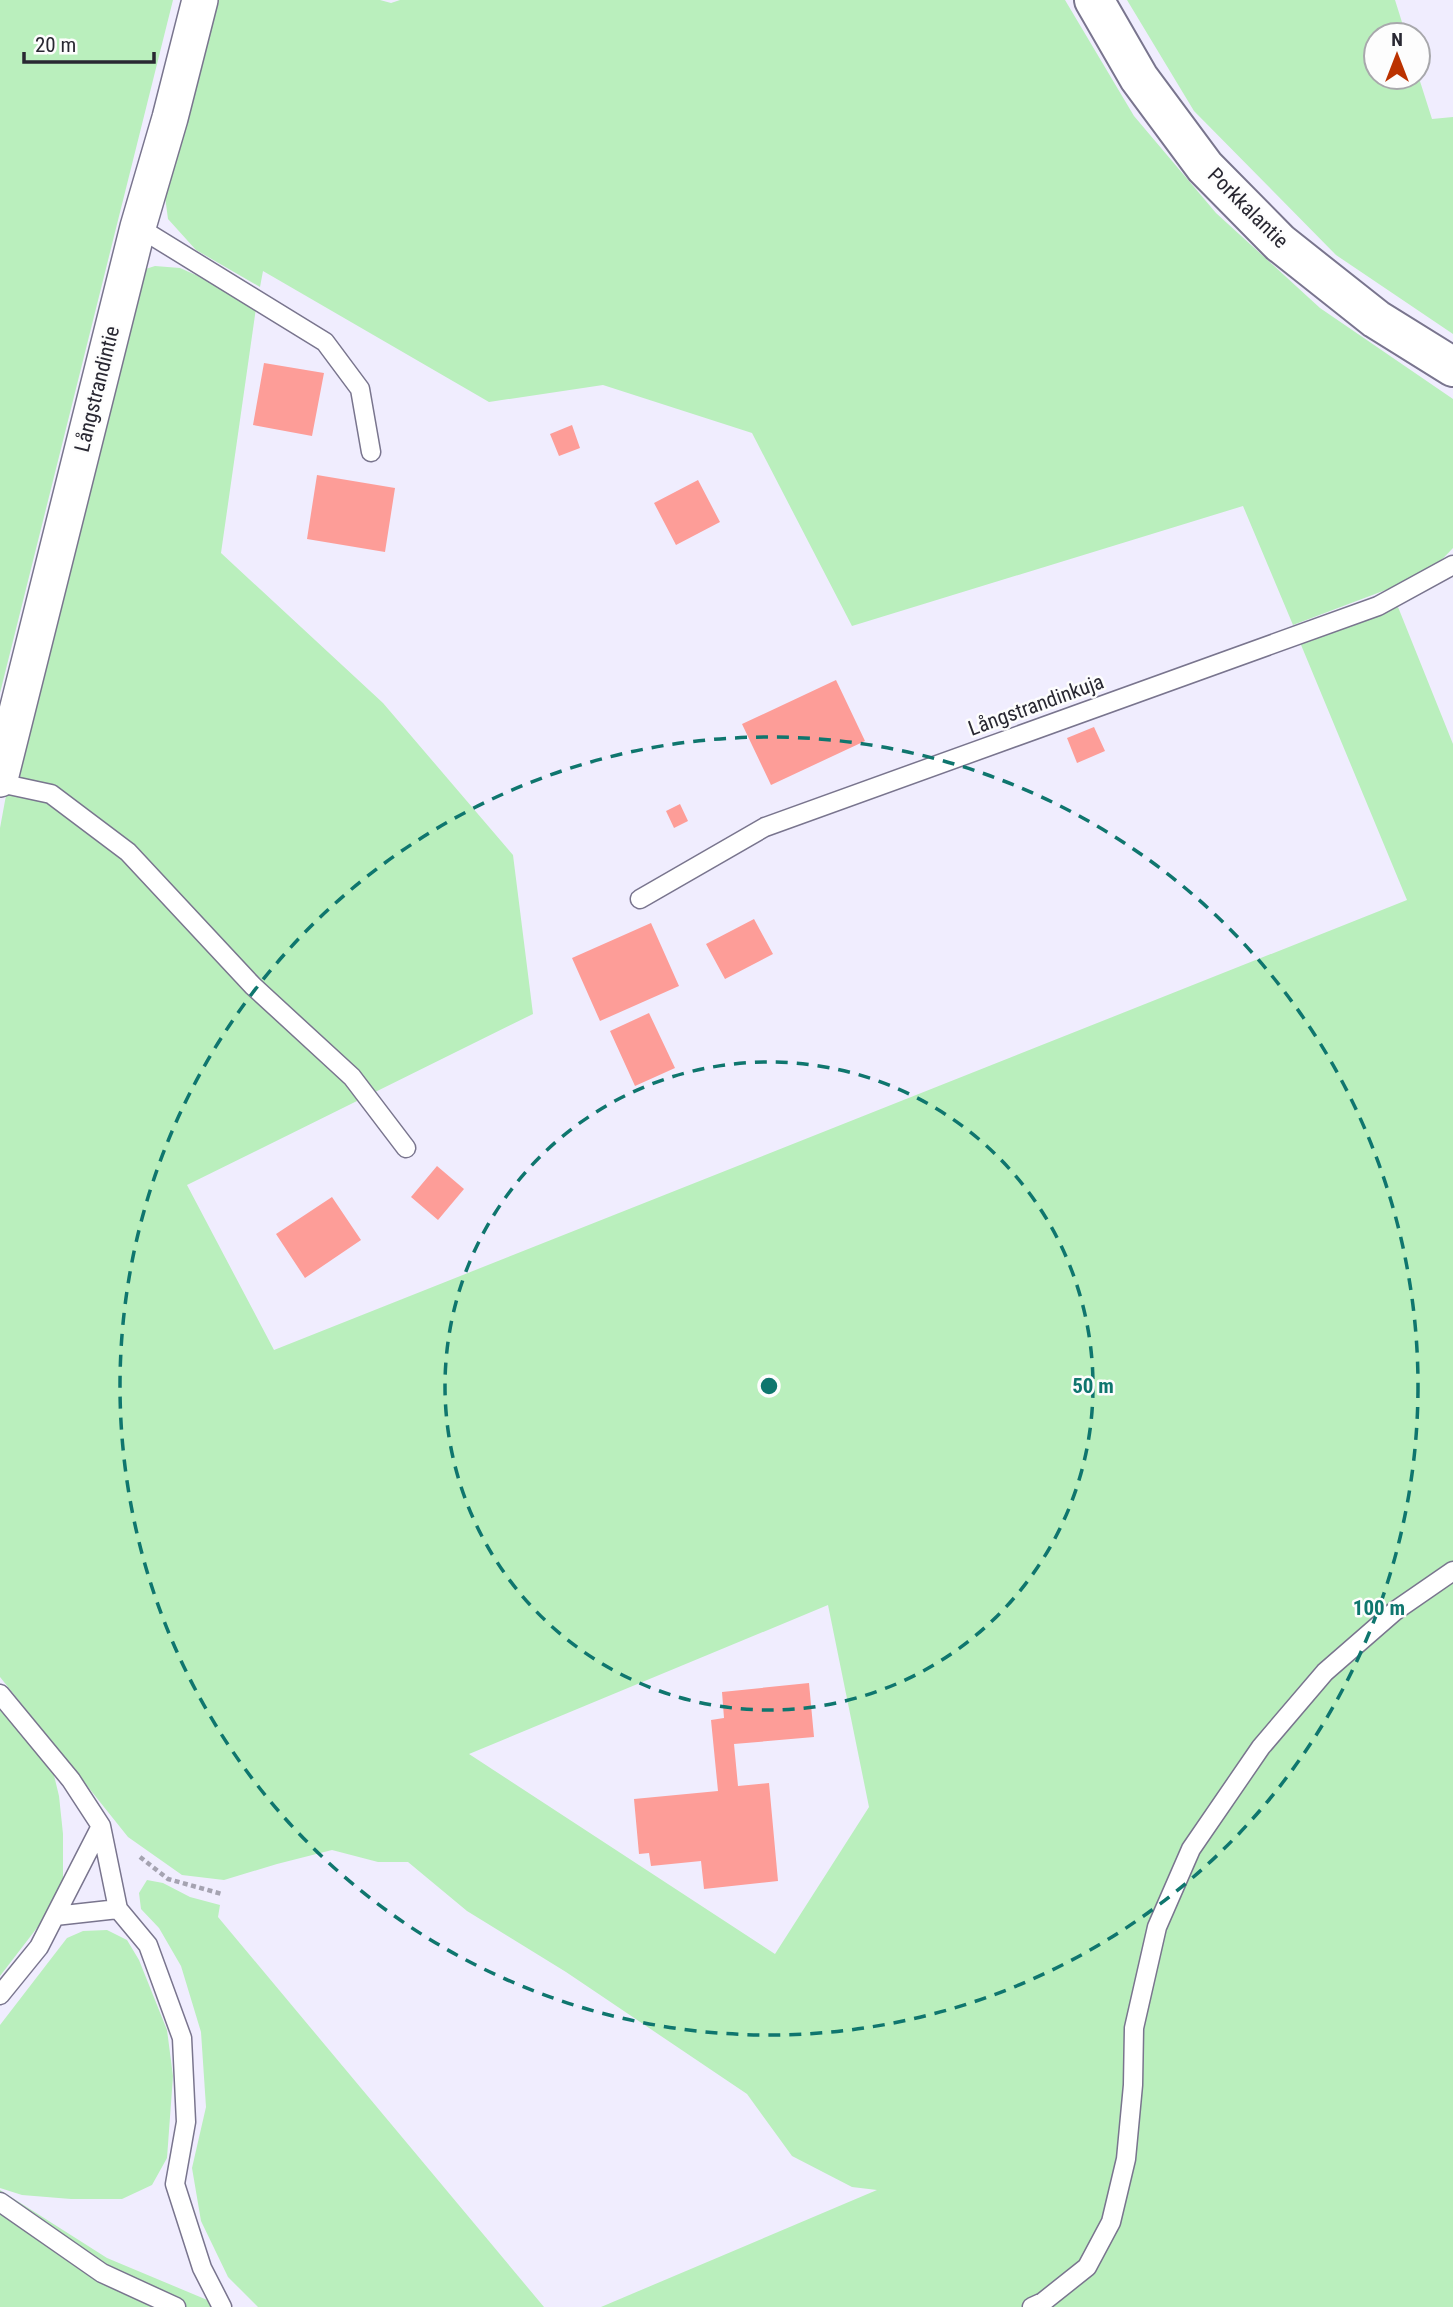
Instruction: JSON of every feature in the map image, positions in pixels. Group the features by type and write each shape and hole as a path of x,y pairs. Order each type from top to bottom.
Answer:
{"street":[{"name":"Långstrandintie","path":"0,781 138,227 170,118 200,0"},
{"name":"Porkkalantie","path":"1094,0 1139,78 1205,167 1280,243 1376,319 1453,366"}],"lane":[{"path":"138,227 325,342 360,388 370,452"},
{"name":"Långstrandinkuja","path":"640,899 765,827 1378,606 1453,565"},
{"path":"0,781 51,794 128,852 253,986 352,1077 406,1148"},
{"path":"1032,2307 1043,2302 1087,2267 1111,2221 1126,2159 1135,2028 1157,1927 1191,1849 1261,1747 1325,1672 1395,1611 1453,1571"},
{"path":"0,1694 71,1780 101,1826 118,1909 148,1945 182,2038 186,2123 175,2184 202,2269 222,2307"},
{"path":"0,1995 38,1947 101,1826"},
{"path":"55,1916 118,1909"},
{"path":"0,2202 102,2273 176,2307"}],"path":[{"path":"101,1826 168,1879 222,1894"}],"green space":[{"path":"0,0 173,0 0,693"},
{"path":"206,0 380,0 391,3 400,0 1065,0 1134,116 1216,213 1320,308 1453,399 1453,548 1428,574 1293,625 1243,506 852,626 752,433 603,385 489,402 263,271 260,287 196,250 168,219 162,174"},
{"path":"1127,0 1395,0 1402,21 1362,21 1362,91 1423,91 1432,119 1453,117 1453,334 1336,255 1194,111"},
{"path":"155,266 180,268 214,283 256,308 221,553 383,703 513,855 533,1014 187,1185 274,1350 1407,900 1299,640 1398,607 1453,744 1453,2307 601,2307 877,2190 852,2187 792,2156 747,2094 566,1972 467,1911 408,1862 378,1862 332,1850 224,1880 182,1875 128,1837 0,1677 0,828 7,790 136,272","holes":["828,1605 869,1807 775,1954 469,1754"]},
{"path":"0,1700 52,1767 59,1796 63,1834 63,1879 40,1924 0,1976"},
{"path":"147,1880 163,1883 190,1897 220,1905 218,1917 544,2307 258,2307 228,2277 201,2221 192,2168 206,2107 201,2032 181,1966 159,1928 141,1909 139,1893"},
{"path":"107,1930 127,1940 139,1960 167,2030 173,2076 167,2158 152,2185 122,2199 22,2195 0,2188 0,2025 67,1938 83,1931"},
{"path":"0,2190 107,2258 224,2307 0,2307"}],"building":[{"path":"264,363 324,373 312,436 253,425"},
{"path":"572,425 580,448 559,456 550,434"},
{"path":"317,475 395,488 385,552 307,539"},
{"path":"698,480 720,522 676,545 654,503"},
{"path":"836,680 865,741 771,785 742,724"},
{"path":"1094,727 1105,751 1077,763 1067,738"},
{"path":"680,804 688,821 674,828 666,811"},
{"path":"754,919 773,954 725,979 706,944"},
{"path":"651,923 679,986 600,1021 572,958"},
{"path":"649,1013 675,1068 635,1086 610,1031"},
{"path":"437,1166 464,1189 438,1220 411,1197"},
{"path":"332,1197 361,1240 305,1278 276,1234"},
{"path":"809,1683 814,1737 734,1744 738,1786 769,1783 778,1881 704,1889 701,1861 651,1866 649,1853 639,1854 634,1799 718,1791 711,1720 724,1718 722,1692"}]}
